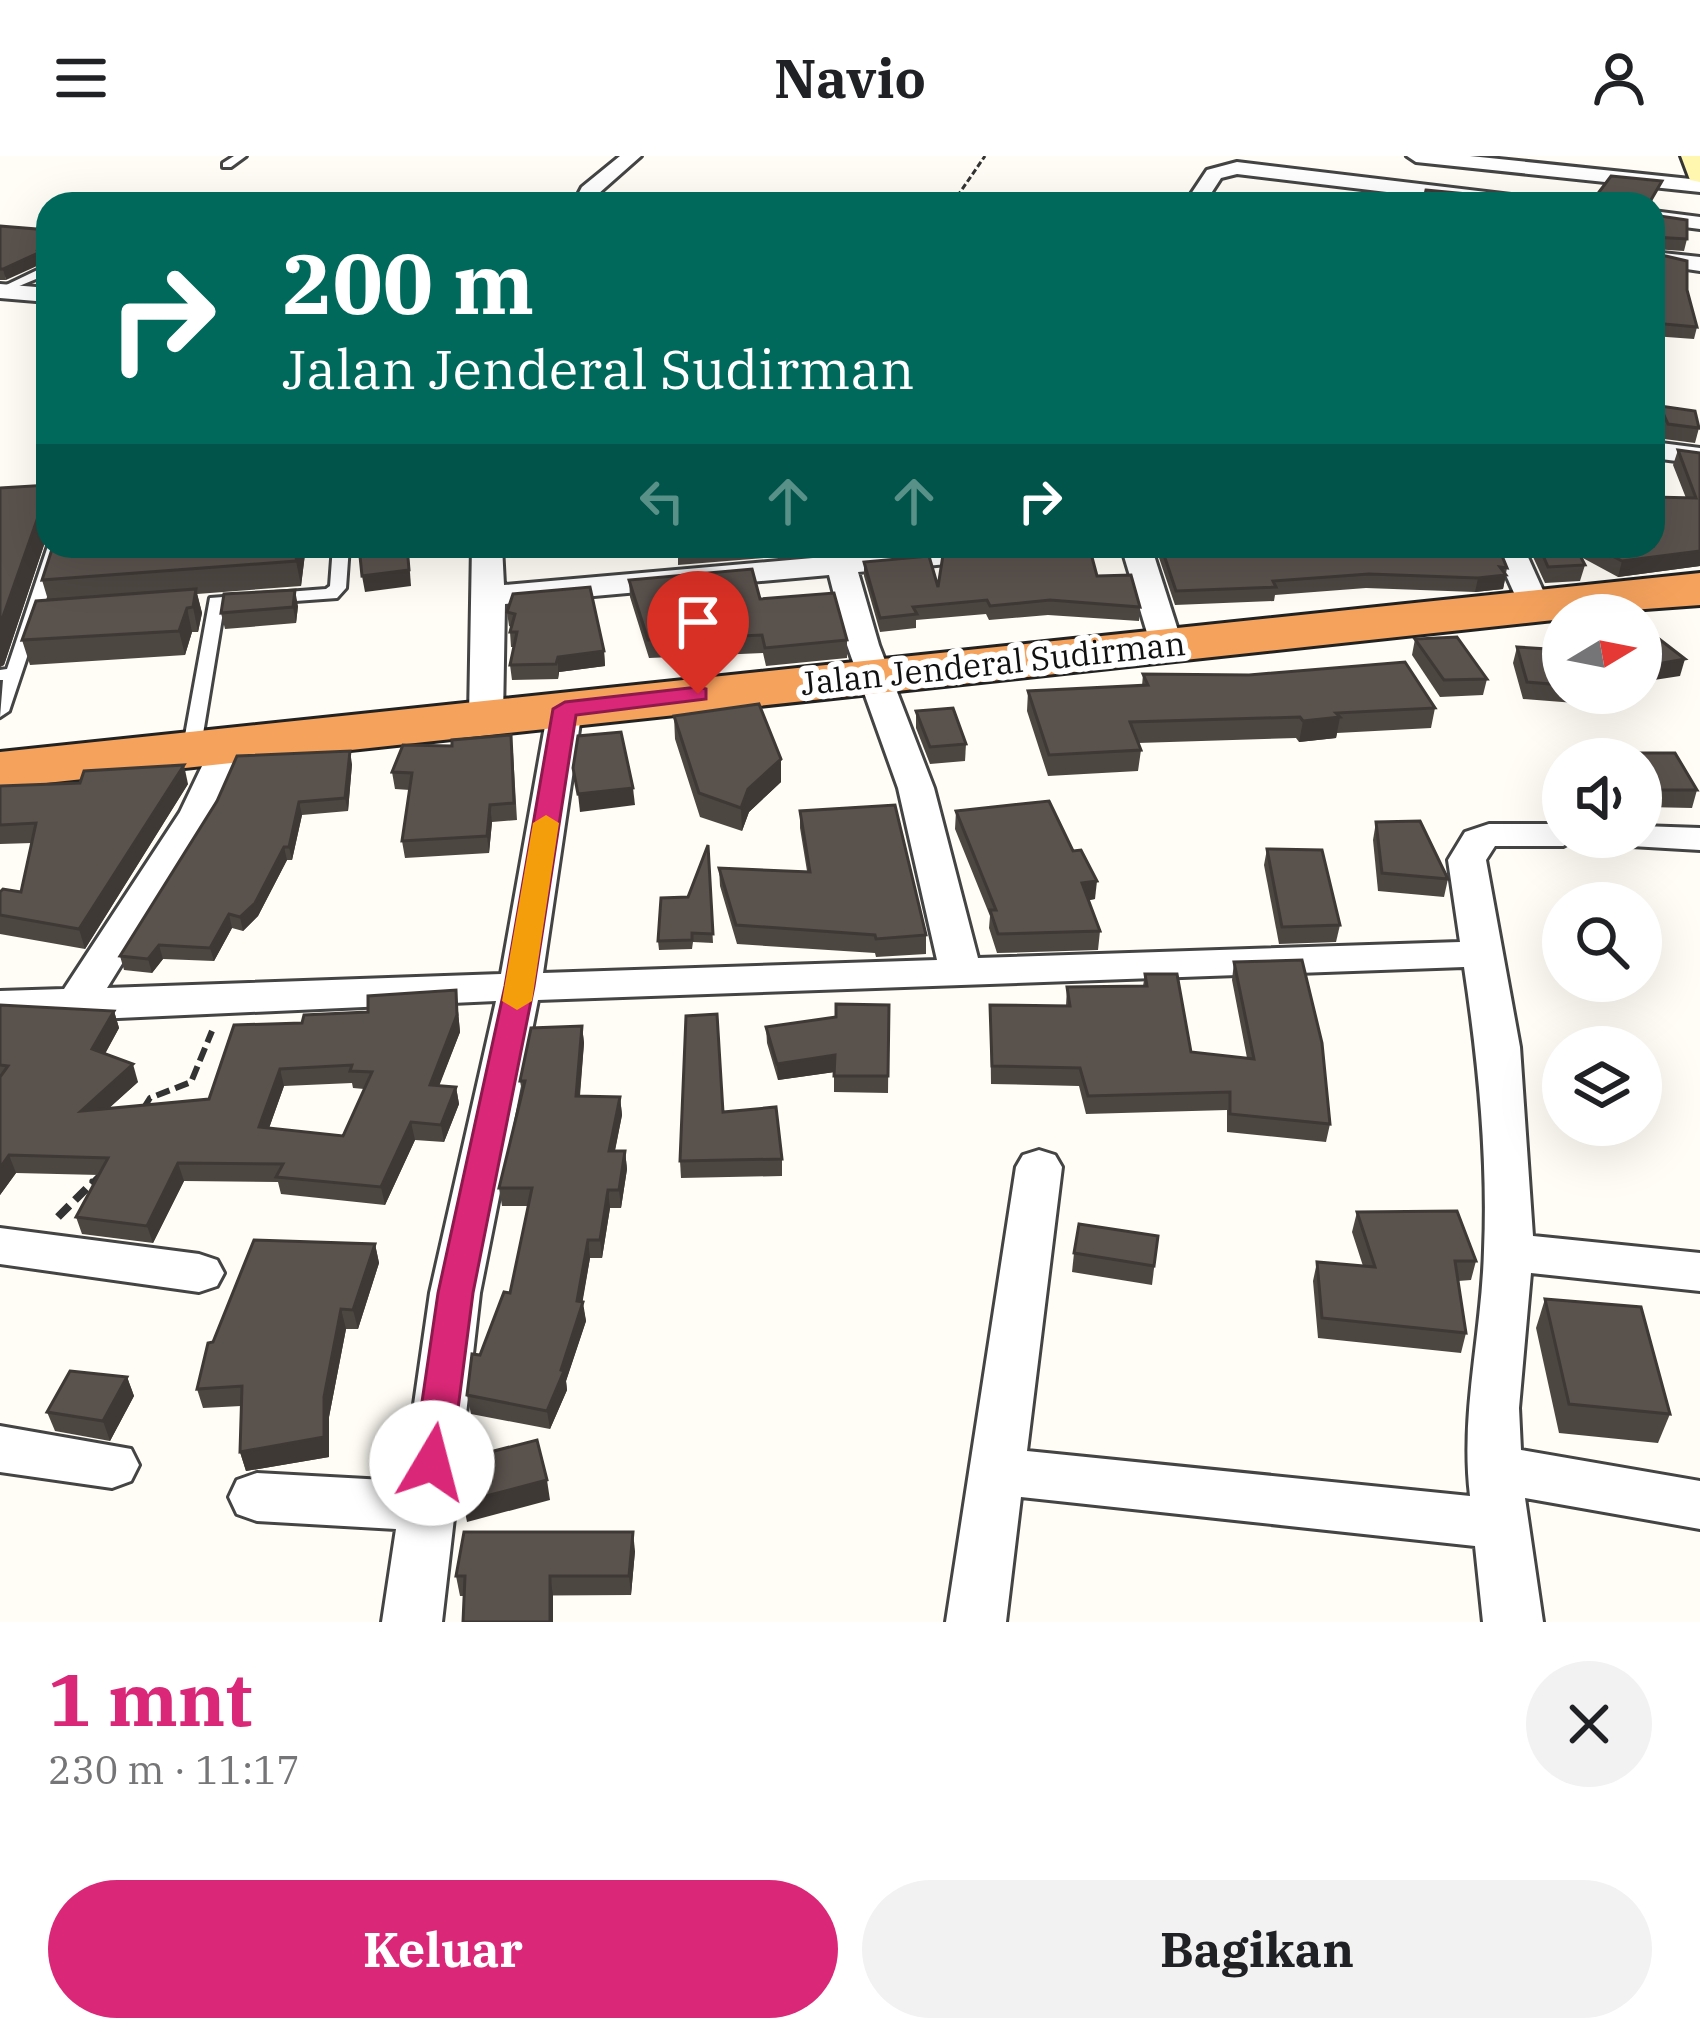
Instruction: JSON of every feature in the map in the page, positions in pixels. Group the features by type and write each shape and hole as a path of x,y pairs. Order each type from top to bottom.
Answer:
{"highway":[{"name":"Jalan Jenderal Sudirman","path":"0,770 1700,589"}],"street":[{"path":"589,192 632,156"},
{"path":"1416,156 1700,185"},
{"path":"1695,156 1700,174"},
{"path":"1202,192 1223,169 1433,192"},
{"path":"1343,192 1347,182"},
{"path":"1665,219 1700,223"},
{"path":"1665,260 1700,264"},
{"path":"2,291 36,294"},
{"path":"1665,452 1700,456"},
{"path":"486,717 488,558"},
{"path":"490,596 813,558"},
{"path":"840,558 916,788 960,969"},
{"path":"1140,558 1167,646"},
{"path":"1513,558 1534,606"},
{"path":"412,1622 455,1293 520,986 565,709"},
{"path":"74,1006 198,812 208,750"},
{"path":"1514,1622 1494,1469 1492,1408 1509,1252 1498,1047 1467,860 1478,840 1512,833 1542,834"},
{"path":"1662,838 1700,839"},
{"path":"0,1006 1483,954"},
{"path":"976,1622 1039,1167"},
{"path":"13,1248 200,1273"},
{"path":"1509,1252 1700,1272"},
{"path":"0,1449 112,1465"},
{"path":"1494,1469 1700,1505"},
{"path":"999,1471 1501,1524"},
{"path":"256,1497 426,1506"}],"lane":[{"path":"227,165 241,156"},
{"path":"2,291 36,275"},
{"path":"0,711 7,674 52,558"},
{"path":"193,604 331,594 338,588 340,558"},
{"path":"208,750 216,602"},
{"path":"31,617 54,615"}],"path":[{"path":"960,192 985,156"},
{"path":"140,1114 149,1098 190,1082 226,1000"},
{"path":"13,1248 113,1161"}],"building":[{"path":"1611,176 1662,181 1656,192 1599,192"},
{"path":"1665,217 1687,220 1687,239 1665,238"},
{"path":"0,226 36,229 36,254 0,269"},
{"path":"1665,256 1687,261 1687,290 1697,327 1665,324"},
{"path":"1665,407 1695,411 1699,428 1668,424"},
{"path":"1678,450 1700,453 1700,551 1665,555 1665,497 1696,498"},
{"path":"36,486 36,523 0,625 0,488"},
{"path":"49,558 296,558 296,561 42,580"},
{"path":"360,558 408,558 409,570 362,576"},
{"path":"930,558 938,587 943,558 1092,558 1097,576 1131,575 1140,607 1050,600 990,606 987,600 913,607 917,614 880,618 864,562"},
{"path":"1165,558 1503,558 1507,568 1500,567 1506,575 1478,578 1369,574 1273,581 1276,587 1176,591"},
{"path":"1544,558 1581,558 1585,565 1548,567"},
{"path":"752,569 760,599 834,593 847,640 765,648 762,635 648,640 629,580"},
{"path":"590,587 604,651 558,657 556,664 510,665 517,632 510,632 515,614 507,612 513,594"},
{"path":"196,589 193,607 187,608 179,631 22,640 36,601"},
{"path":"295,590 293,607 221,613 224,594"},
{"path":"1457,637 1487,679 1444,680 1415,639"},
{"path":"1662,641 1685,659 1662,663"},
{"path":"1517,647 1542,649 1542,683 1527,682"},
{"path":"1405,662 1435,708 1336,713 1340,717 1303,721 1300,717 1130,722 1141,750 1049,755 1028,691 1148,685 1143,674 1249,675"},
{"path":"759,704 781,759 748,789 741,808 699,793 674,716"},
{"path":"953,708 966,744 930,747 916,711"},
{"path":"621,732 633,788 578,794 573,768 578,736"},
{"path":"511,735 514,803 490,805 487,836 402,841 412,773 392,772 403,745 452,746 452,740"},
{"path":"350,751 345,798 299,802 289,847 284,847 255,903 240,917 229,914 210,948 159,945 148,959 120,956 217,801 237,756"},
{"path":"1662,753 1675,753 1697,790 1662,790"},
{"path":"184,765 79,929 0,915 0,892 21,892 36,823 0,825 0,786 80,783 84,771"},
{"path":"1049,801 1073,851 1081,850 1097,881 1082,883 1100,931 998,934 990,910 996,910 956,811"},
{"path":"895,805 926,935 876,939 875,935 736,925 719,868 810,872 800,811"},
{"path":"1420,821 1448,879 1382,873 1376,822"},
{"path":"708,845 713,934 692,933 692,940 658,941 661,898 688,897"},
{"path":"1267,849 1322,850 1340,925 1282,927"},
{"path":"1302,960 1322,1043 1330,1124 1230,1114 1230,1092 1088,1096 1080,1068 992,1066 990,1005 1070,1006 1067,987 1147,986 1145,974 1177,974 1191,1052 1254,1059 1234,962"},
{"path":"456,990 457,1015 430,1085 456,1087 441,1125 411,1122 381,1187 276,1177 283,1164 178,1163 147,1226 76,1217 108,1158 9,1155 0,1168 0,1077 8,1066 0,1065 0,1005 114,1011 92,1049 133,1064 81,1111 209,1099 234,1025 302,1023 304,1015 368,1012 368,996","holes":["352,1065 350,1071 372,1072 343,1136 259,1127 280,1069"]},
{"path":"836,1004 889,1005 888,1076 834,1076 835,1055 777,1064 766,1027 836,1017"},
{"path":"717,1014 723,1112 776,1107 782,1159 680,1161 686,1016"},
{"path":"582,1026 576,1096 620,1097 609,1151 625,1151 619,1190 608,1190 600,1240 588,1240 577,1301 583,1302 547,1411 467,1395 472,1354 480,1355 504,1292 510,1293 532,1188 499,1188 525,1081 520,1081 531,1028"},
{"path":"1457,1211 1476,1261 1455,1261 1466,1333 1322,1318 1317,1262 1375,1267 1357,1212"},
{"path":"1079,1224 1158,1236 1154,1266 1074,1253"},
{"path":"254,1240 375,1244 353,1310 341,1309 324,1397 324,1437 240,1452 242,1386 197,1389 208,1343 213,1342"},
{"path":"1545,1299 1641,1307 1670,1414 1569,1404"},
{"path":"70,1371 127,1377 103,1421 47,1412"},
{"path":"537,1440 547,1480 463,1502 459,1460"},
{"path":"464,1532 633,1532 629,1576 550,1576 550,1622 463,1622 465,1576 456,1576"}],"slow traffic":[{"path":"517,1001 546,823"}],"route":[{"path":"432,1463 455,1293 520,986 565,709 698,694"}]}
